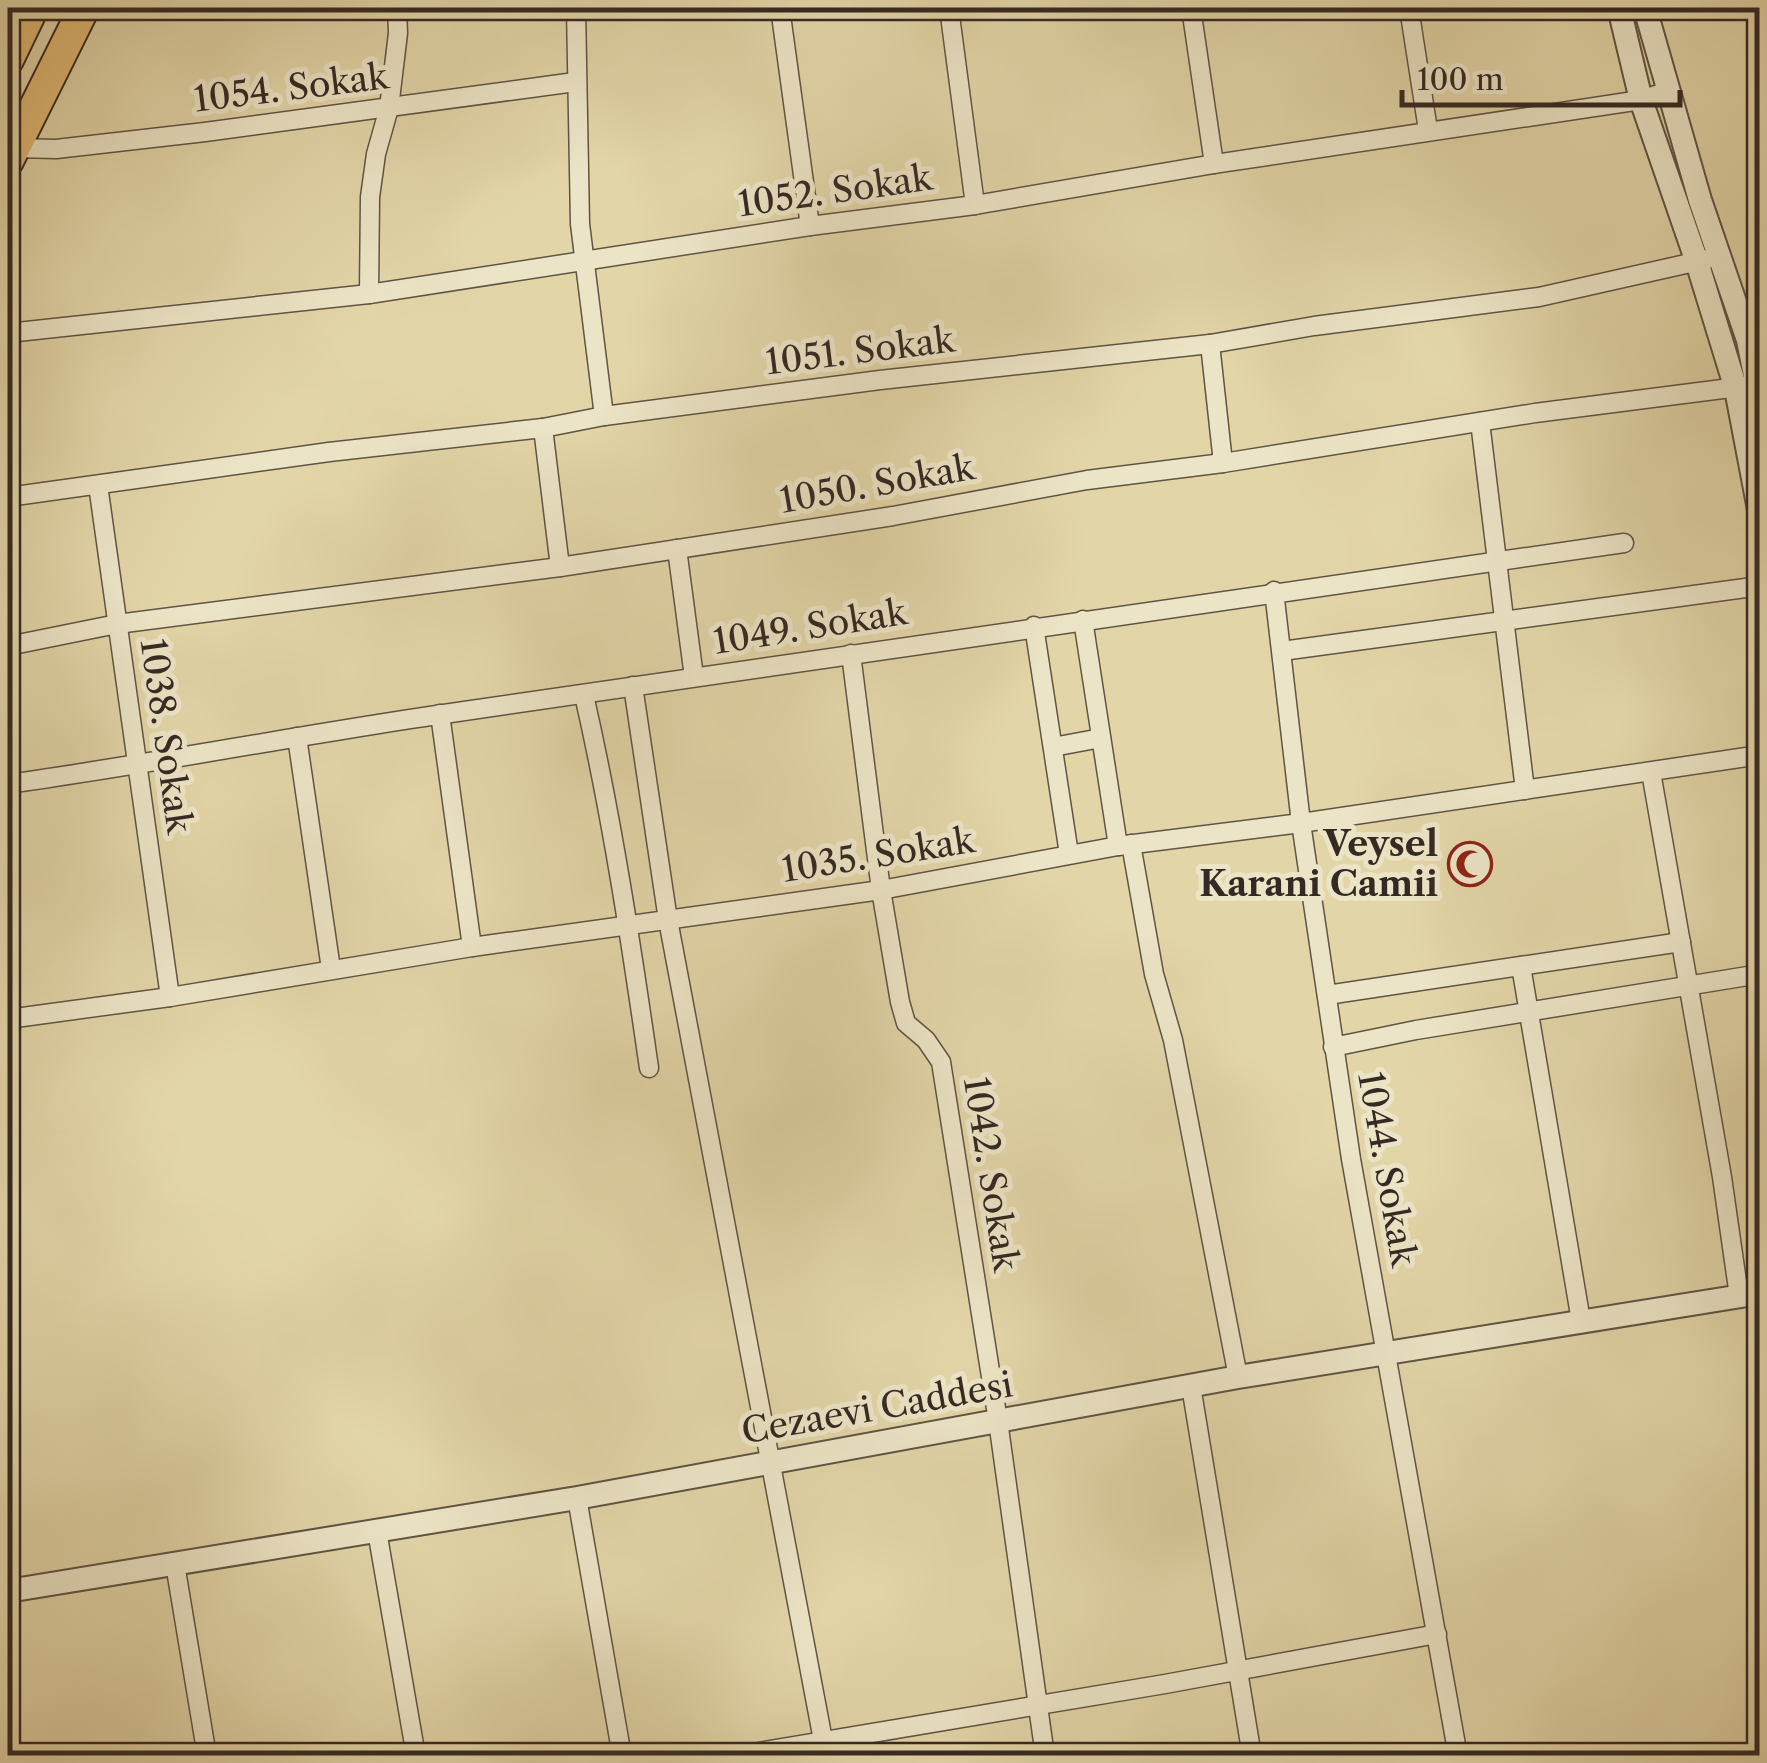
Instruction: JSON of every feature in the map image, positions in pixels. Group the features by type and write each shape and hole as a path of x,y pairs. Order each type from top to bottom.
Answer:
{"highway":[{"path":"8,60 33,8"},
{"path":"11,154 84,8"}],"street":[{"path":"369,294 370,196 376,154 390,108 397,8"},
{"path":"576,8 580,224 604,416"},
{"path":"780,8 810,226"},
{"path":"949,8 975,205"},
{"path":"1191,8 1214,164"},
{"path":"1409,8 1428,130"},
{"path":"1619,8 1642,100 1708,259 1748,340 1760,514"},
{"path":"1645,8 1708,259"},
{"name":"1054. Sokak","path":"11,154 576,82"},
{"name":"1052. Sokak","path":"8,333 369,294 810,226 975,205 1428,130 1642,100 1668,92"},
{"name":"1051. Sokak","path":"8,497 880,380 1210,344 1539,296 1708,259"},
{"path":"1210,344 1223,463"},
{"name":"1050. Sokak","path":"8,646 117,624 560,567 893,516 1087,480 1223,463 1480,422 1750,391"},
{"path":"1480,422 1525,790"},
{"path":"543,428 560,567"},
{"name":"1038. Sokak","path":"98,485 170,997"},
{"name":"1049. Sokak","path":"8,784 138,766 440,714 1624,543"},
{"path":"677,549 694,678"},
{"path":"1282,650 1760,586"},
{"name":"1044. Sokak","path":"1274,591 1333,1047 1458,1756"},
{"path":"1083,620 1101,738 1154,974 1173,1040 1238,1378"},
{"path":"1034,626 1069,854"},
{"name":"1042. Sokak","path":"851,654 882,890 906,1023 926,1040 940,1062 998,1421 1045,1756"},
{"path":"633,686 668,920 824,1747"},
{"path":"584,695 602,773 649,1068"},
{"path":"440,714 472,947"},
{"path":"298,737 330,969"},
{"path":"1052,747 1101,738"},
{"name":"1035. Sokak","path":"8,1019 170,997 472,947 882,890 1124,845 1301,823 1760,755"},
{"path":"1651,772 1749,1295"},
{"path":"1327,995 1682,942"},
{"path":"1521,966 1581,1321"},
{"path":"1333,1047 1760,974"},
{"name":"Cezaevi Caddesi","path":"8,1591 577,1498 1387,1352 1749,1295"},
{"path":"1191,1386 1252,1756"},
{"path":"577,1498 622,1756"},
{"path":"377,1531 416,1756"},
{"path":"176,1564 207,1756"},
{"path":"736,1756 824,1747 1036,1704 1438,1634"}],"place":[{"name":"Veysel Karani Camii","path":"1470,864"}]}
